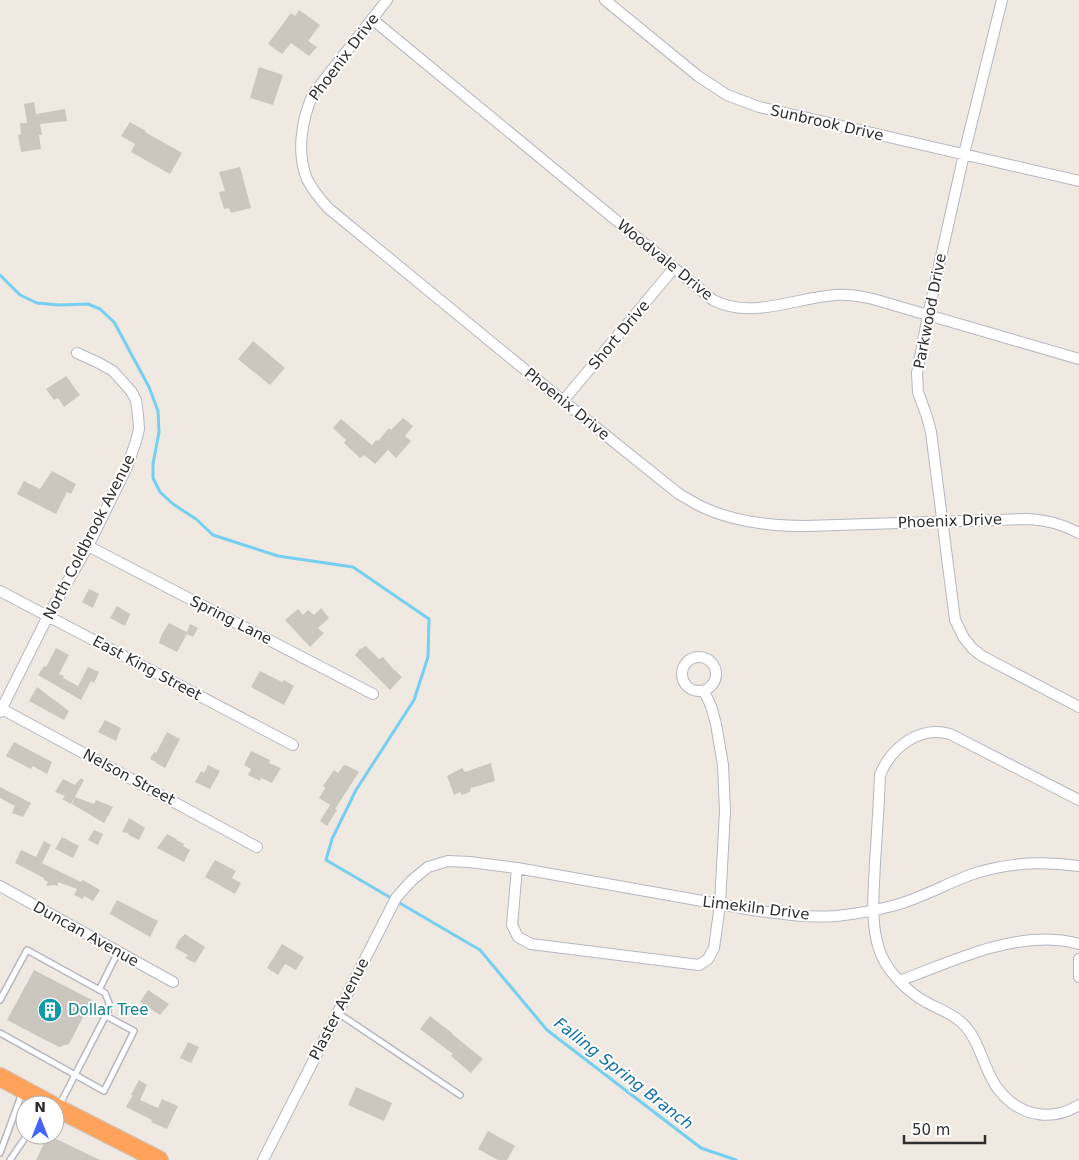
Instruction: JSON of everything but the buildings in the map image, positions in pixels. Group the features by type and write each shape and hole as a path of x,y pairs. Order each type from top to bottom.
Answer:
{"highway":[{"path":"3,1081 32,1095"},
{"path":"65,1113 159,1160"}],"street":[{"name":"Phoenix Drive","path":"387,0 313,94 305,116 301,146 302,162 307,178 328,208 563,402 680,494 700,506 724,515 758,523 794,526 1027,519 1058,523 1079,533"},
{"name":"Sunbrook Drive","path":"605,0 698,76 727,95 759,107 1079,181"},
{"name":"Parkwood Drive","path":"1002,0 964,154 928,315 917,374 917,385 932,432 953,613 957,626 972,648 982,656 1079,707"},
{"name":"Woodvale Drive","path":"372,19 713,300 734,307 752,309 834,295 857,296 1079,359"},
{"name":"Short Drive","path":"563,402 674,268"},
{"name":"North Coldbrook Avenue","path":"1,710 48,616 88,546 127,467 133,453 139,429 136,400 131,391 114,372 77,353"},
{"name":"Spring Lane","path":"88,546 373,694"},
{"name":"East King Street","path":"0,591 293,745"},
{"path":"517,868 512,925 518,937 531,944 699,965 708,959 714,948 720,904 725,810 723,766 716,724 704,691"},
{"name":"Nelson Street","path":"1,710 257,847"},
{"path":"1079,800 950,734 936,732 921,735 904,742 886,762 880,775 873,910 876,941 882,958 899,981 925,1002 954,1016 965,1025 973,1036 994,1084 1005,1097 1028,1112 1046,1115 1067,1112 1079,1105"},
{"name":"Limekiln Drive","path":"428,867 448,862 470,862 517,868 769,912 809,916 836,916 898,904 991,868 1036,862 1079,866"},
{"name":"Plaster Avenue","path":"263,1160 396,898 411,881 428,867"},
{"name":"Duncan Avenue","path":"0,886 173,982"},
{"path":"899,981 989,947 1006,943 1028,940 1056,940 1079,944"},
{"path":"1079,959 1079,977"}],"lane":[{"path":"0,1000 27,950 105,993 109,1003 106,1016 75,1075 60,1095"},
{"path":"99,990 118,952"},
{"path":"338,1012 460,1095"},
{"path":"0,1033 104,1090 134,1031 106,1016"},
{"path":"0,1153 23,1090"},
{"path":"10,1160 20,1145"}],"waterway":[{"name":"Falling Spring Branch","path":"0,275 20,295 37,303 59,305 88,304 100,309 114,322 149,387 158,411 159,432 153,464 153,478 160,492 173,504 196,519 213,535 278,556 353,567 429,619 428,657 414,700 356,790 332,839 326,860 480,950 547,1030 701,1148 736,1160"}],"place":[{"name":"Dollar Tree","path":"50,1010"}]}
